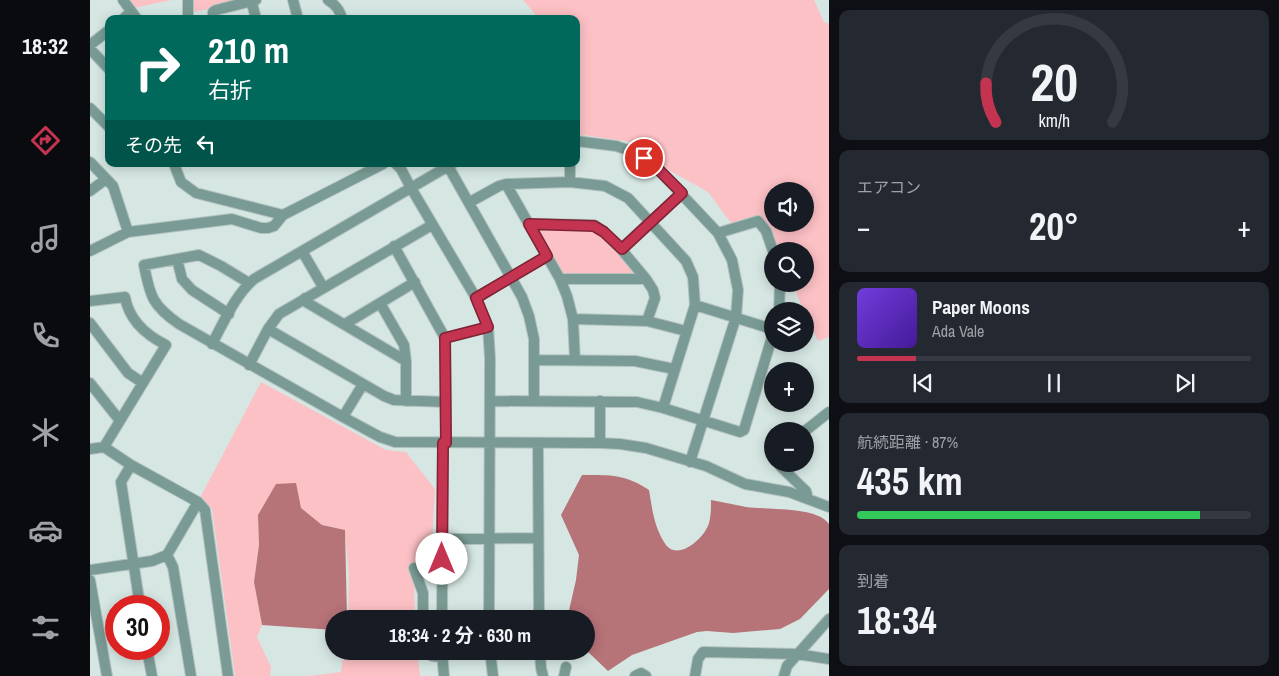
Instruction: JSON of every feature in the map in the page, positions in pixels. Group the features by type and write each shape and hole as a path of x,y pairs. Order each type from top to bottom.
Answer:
{"street":[{"path":"123,0 134,15"},
{"path":"188,0 188,15"},
{"path":"213,15 213,12 216,10 252,0 255,15"},
{"path":"293,0 297,15"},
{"path":"328,0 334,3 341,15"},
{"path":"90,45 105,33"},
{"path":"90,49 105,66"},
{"path":"90,108 105,123"},
{"path":"580,142 616,146 634,152 653,164 718,233 727,248 736,275 738,290 736,317 690,462"},
{"path":"90,162 113,186 128,232"},
{"path":"175,167 181,182 196,193 283,215"},
{"path":"90,251 128,232 232,219 261,228 268,228 274,226 283,215 377,167"},
{"path":"399,167 476,298 488,327 490,358 489,610"},
{"path":"212,344 249,283 266,270 447,167"},
{"path":"451,167 512,277 529,316 534,339 534,400"},
{"path":"570,167 570,182"},
{"path":"90,191 106,179"},
{"path":"470,202 506,184 570,182 594,183 616,190 628,198 686,261 693,278 695,304 663,408"},
{"path":"506,184 560,279 567,296 573,320 575,360"},
{"path":"622,249 682,193"},
{"path":"718,233 758,221 766,231 770,242"},
{"path":"529,224 594,226 604,232 622,249 653,290 654,298 647,321"},
{"path":"248,365 268,329 279,314 432,225"},
{"path":"394,246 445,338 446,402 442,610"},
{"path":"302,251 323,287"},
{"path":"249,283 199,255 144,265 152,297 166,315 248,365 380,437 395,442 600,443 646,448 706,466 745,484 788,492 829,507"},
{"path":"476,298 547,256"},
{"path":"176,259 182,279 192,290 229,314"},
{"path":"560,279 646,279"},
{"path":"345,324 415,282"},
{"path":"90,301 124,297 126,305 135,321 143,330 166,345 104,446 90,449"},
{"path":"305,298 306,302 406,361"},
{"path":"380,303 404,345 406,401"},
{"path":"695,304 764,326"},
{"path":"573,320 647,321 686,331"},
{"path":"90,323 128,373 143,383"},
{"path":"445,338 488,327"},
{"path":"268,329 389,398 406,401 446,402"},
{"path":"490,401 637,402 663,408 740,432 744,430 767,352"},
{"path":"534,360 635,360 674,369"},
{"path":"90,384 117,417 121,419"},
{"path":"343,418 363,384"},
{"path":"600,401 600,443"},
{"path":"814,424 829,412"},
{"path":"538,443 540,610"},
{"path":"104,446 131,465 198,502 205,510 228,676"},
{"path":"131,465 121,482 138,595"},
{"path":"786,472 806,491 808,499"},
{"path":"90,570 152,561 167,555 198,502"},
{"path":"443,539 538,538"},
{"path":"167,555 173,567 191,676"},
{"path":"414,568 423,593 423,610"},
{"path":"90,580 107,676"},
{"path":"784,676 787,666 829,619"},
{"path":"695,676 698,658 703,652 797,654 829,658"},
{"path":"149,660 152,676"},
{"path":"443,660 444,676"},
{"path":"491,660 493,676"},
{"path":"541,660 543,676"},
{"path":"634,676 641,673 646,676"}],"shaded area":[{"path":"117,0 171,0 134,8"},
{"path":"193,0 241,0 192,12"},
{"path":"523,0 814,0 824,22 829,24 829,337 818,341 814,332 814,302 800,302 796,292 814,292 814,242 773,242 768,232 814,232 814,182 764,182 764,223 760,215 734,227 708,192 665,168 631,142 580,135 580,15 535,15"},
{"path":"538,228 595,229 635,271 634,275 566,275 561,273 537,232"},
{"path":"261,382 386,450 406,452 435,489 432,543 414,576 415,610 348,610 349,575 345,530 322,525 301,508 258,515 259,545 254,582 262,625 257,637 271,667 270,676 235,676 212,509 201,496"},
{"path":"582,475 617,476 649,490 658,530 669,548 676,550 682,550 690,546 702,535 709,523 711,500 746,507 790,510 814,514 823,518 829,524 829,589 800,619 780,629 733,633 697,632 632,655 608,671 595,659 595,610 569,610 579,555 561,515"},
{"path":"296,483 301,508 322,525 345,530 347,610 325,610 325,629 262,625 254,582 259,545 258,515 276,484"},
{"path":"343,660 418,660 420,676 309,676 341,672"}],"route":[{"path":"442,559 443,443 446,443 445,338 488,327 476,298 547,256 529,224 594,226 604,232 622,249 682,193 653,164 644,158"}]}
